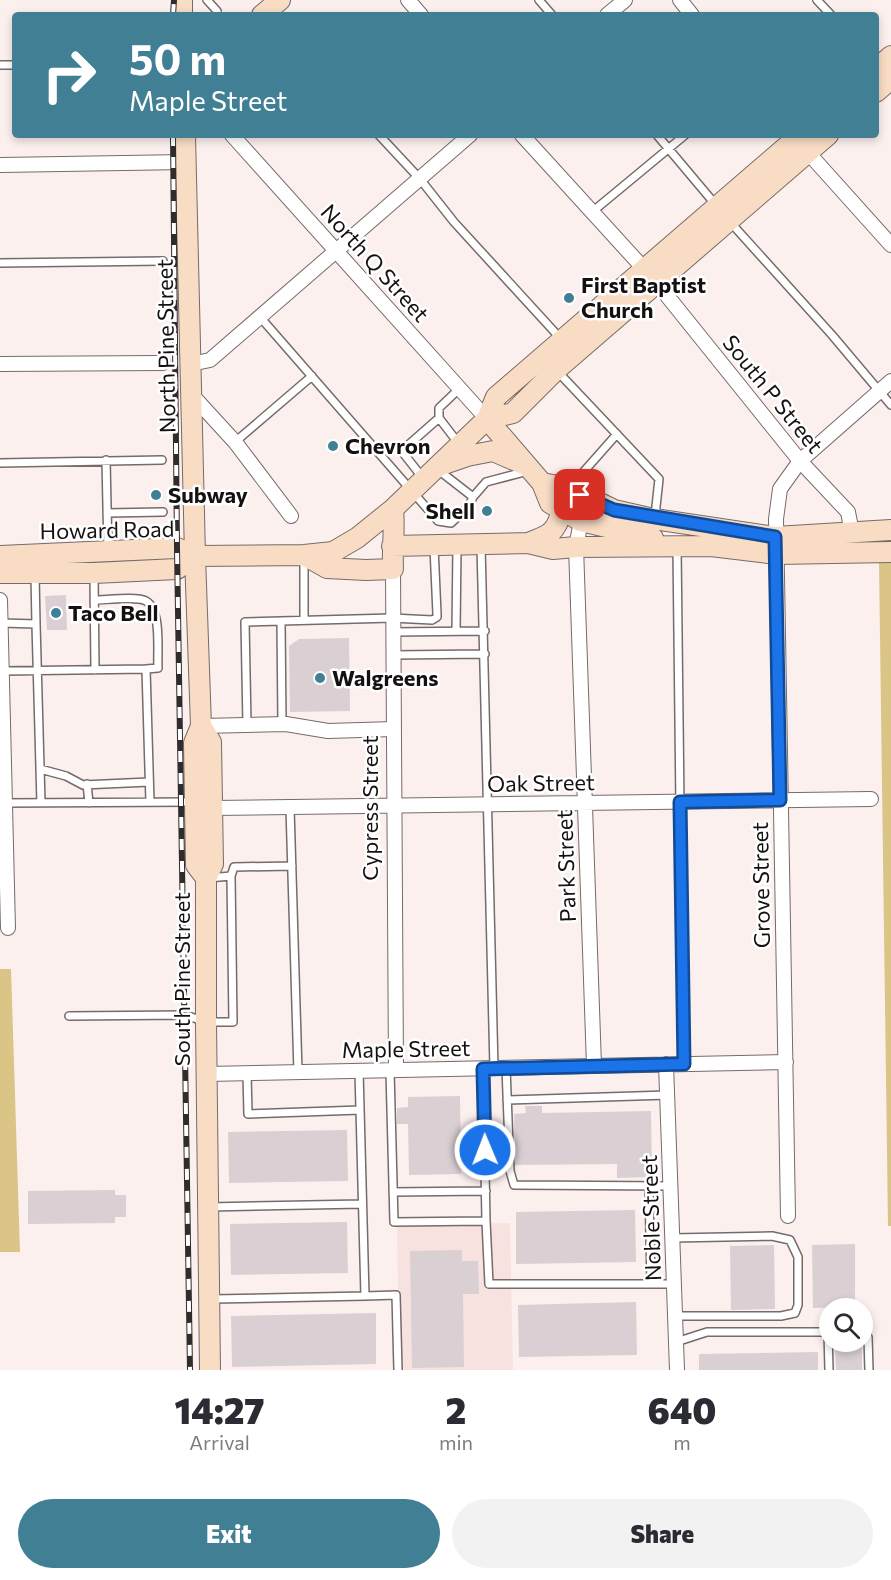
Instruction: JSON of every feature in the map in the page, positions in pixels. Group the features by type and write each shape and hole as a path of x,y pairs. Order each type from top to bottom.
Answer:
{"main road":[{"name":"North Pine Street","path":"185,138 195,556"},
{"path":"200,730 195,556 304,555 333,552 357,538 393,509 487,419 496,397 562,340 650,276 723,214 799,140"},
{"path":"487,419 513,412 650,276"},
{"path":"487,419 534,474 550,503 561,510 581,521 636,535 711,546"},
{"path":"424,479 467,456 493,451 507,456 534,474 614,510 776,546 852,533 891,530"},
{"name":"Cypress Street","path":"393,509 395,528 392,546 393,569"},
{"path":"528,543 552,532 557,526 561,510"},
{"path":"581,521 591,515 649,523 654,519"},
{"path":"392,546 528,543 553,549 776,546 891,552"},
{"name":"Howard Road","path":"0,556 177,548 195,556"},
{"path":"304,555 327,568 393,569"},
{"name":"Howard Road","path":"0,573 35,583 94,573 177,569 195,556"},
{"name":"South Pine Street","path":"200,730 211,742 196,865 207,876 206,1023 210,1370"}],"street":[{"path":"408,0 418,12"},
{"path":"611,12 625,0"},
{"path":"680,0 690,12"},
{"name":"North Q Street","path":"235,138 487,419"},
{"path":"191,364 210,360 467,138"},
{"name":"South P Street","path":"525,138 650,276 800,461 848,512 852,533"},
{"path":"799,140 891,245"},
{"path":"0,165 186,162"},
{"path":"0,364 163,363"},
{"name":"Grove Street","path":"788,1216 776,546 780,489 800,461 891,381"},
{"path":"191,394 235,442 291,516"},
{"name":"Park Street","path":"581,521 576,547 594,1066"},
{"name":"Cypress Street","path":"393,569 393,1070"},
{"path":"0,600 4,928"},
{"path":"200,730 282,724 328,731 394,729"},
{"name":"Oak Street","path":"203,805 290,808 871,799"},
{"name":"Maple Street","path":"207,1074 786,1062"},
{"name":"Noble Street","path":"666,1064 677,1370"}],"lane":[{"path":"207,0 217,11"},
{"path":"539,0 549,12"},
{"path":"818,0 828,12"},
{"path":"382,138 420,179 454,222 562,340"},
{"path":"659,138 891,405"},
{"path":"592,212 681,138"},
{"path":"0,263 163,261"},
{"path":"260,317 312,376 424,479 473,497"},
{"path":"556,370 659,479 654,519"},
{"path":"235,442 312,376"},
{"path":"459,444 439,418 439,408 460,388"},
{"path":"439,418 406,447 404,454 424,479 438,521 451,523 469,506 473,497 486,482 534,474"},
{"path":"569,488 617,434"},
{"path":"106,460 108,551"},
{"path":"0,463 162,460"},
{"path":"107,513 163,512"},
{"path":"481,543 485,631 494,1068 486,1191 489,1284 674,1284"},
{"path":"392,625 432,620 436,617 434,544"},
{"path":"456,631 457,544"},
{"path":"677,547 684,1064"},
{"path":"304,555 304,620"},
{"path":"94,573 95,670"},
{"path":"35,583 41,803"},
{"path":"2,663 37,670 158,668 157,621 153,607 144,600 94,600"},
{"path":"246,725 245,622 304,620 485,631"},
{"path":"281,621 282,724"},
{"path":"2,623 36,624"},
{"path":"393,655 485,654"},
{"path":"146,669 150,802"},
{"path":"40,769 83,785 149,782"},
{"path":"87,784 88,803"},
{"path":"4,796 41,803 150,802 203,805"},
{"path":"290,808 298,1072"},
{"path":"69,1016 185,1015 206,1023 233,1022 231,876 234,867 292,866"},
{"path":"207,876 231,876"},
{"path":"494,1068 507,1100 510,1171 514,1185 671,1186"},
{"path":"393,1070 394,1222 486,1221"},
{"path":"359,1071 365,1296"},
{"path":"247,1074 248,1114 360,1110"},
{"path":"507,1100 668,1095"},
{"path":"649,1187 651,1284"},
{"path":"393,1192 486,1191"},
{"path":"209,1207 362,1204"},
{"path":"673,1238 772,1236 790,1240 798,1257 798,1305 795,1313 781,1316 675,1316"},
{"path":"210,1299 396,1295 398,1370"},
{"path":"676,1342 706,1332 819,1332"},
{"path":"829,1352 829,1370"},
{"path":"868,1352 869,1370"}],"shaded area":[{"path":"891,562 891,1226 888,1226 879,563"},
{"path":"0,969 11,969 20,1252 0,1252"},
{"path":"510,1223 513,1370 399,1370 397,1225"}],"building":[{"name":"Taco Bell","path":"66,595 67,630 47,630 45,596"},
{"name":"Walgreens","path":"349,638 350,711 290,712 289,646 299,639"},
{"path":"460,1096 461,1174 409,1175 408,1124 397,1124 397,1108 408,1107 408,1097"},
{"path":"525,1106 542,1106 542,1113 651,1111 652,1177 617,1178 617,1164 515,1165 514,1114 526,1113"},
{"path":"347,1130 348,1181 229,1183 228,1132"},
{"path":"115,1190 115,1195 126,1195 126,1217 115,1217 115,1223 28,1224 28,1191"},
{"path":"635,1210 636,1262 516,1264 516,1212"},
{"path":"347,1222 348,1273 231,1275 230,1224"},
{"path":"855,1244 855,1298 819,1298 819,1308 813,1308 812,1245"},
{"path":"774,1245 775,1309 731,1310 730,1246"},
{"path":"462,1250 462,1261 478,1261 479,1294 463,1294 464,1367 412,1368 410,1251"},
{"path":"636,1302 637,1355 519,1357 518,1305"},
{"path":"376,1313 376,1364 232,1367 231,1316"},
{"path":"818,1352 818,1370 699,1370 699,1354"},
{"path":"835,1352 862,1352 862,1370 836,1370"}],"railway":[{"path":"173,12 174,0"},
{"path":"173,138 190,1370"}],"place":[{"name":"First Baptist Church","path":"569,298"},
{"name":"Chevron","path":"333,446"},
{"name":"Subway","path":"156,495"},
{"name":"Shell","path":"487,511"},
{"name":"Taco Bell","path":"56,613"},
{"name":"Walgreens","path":"320,678"}],"route":[{"path":"485,1150 483,1069 684,1064 680,802 780,800 775,537 654,519 614,510 580,495"}]}
